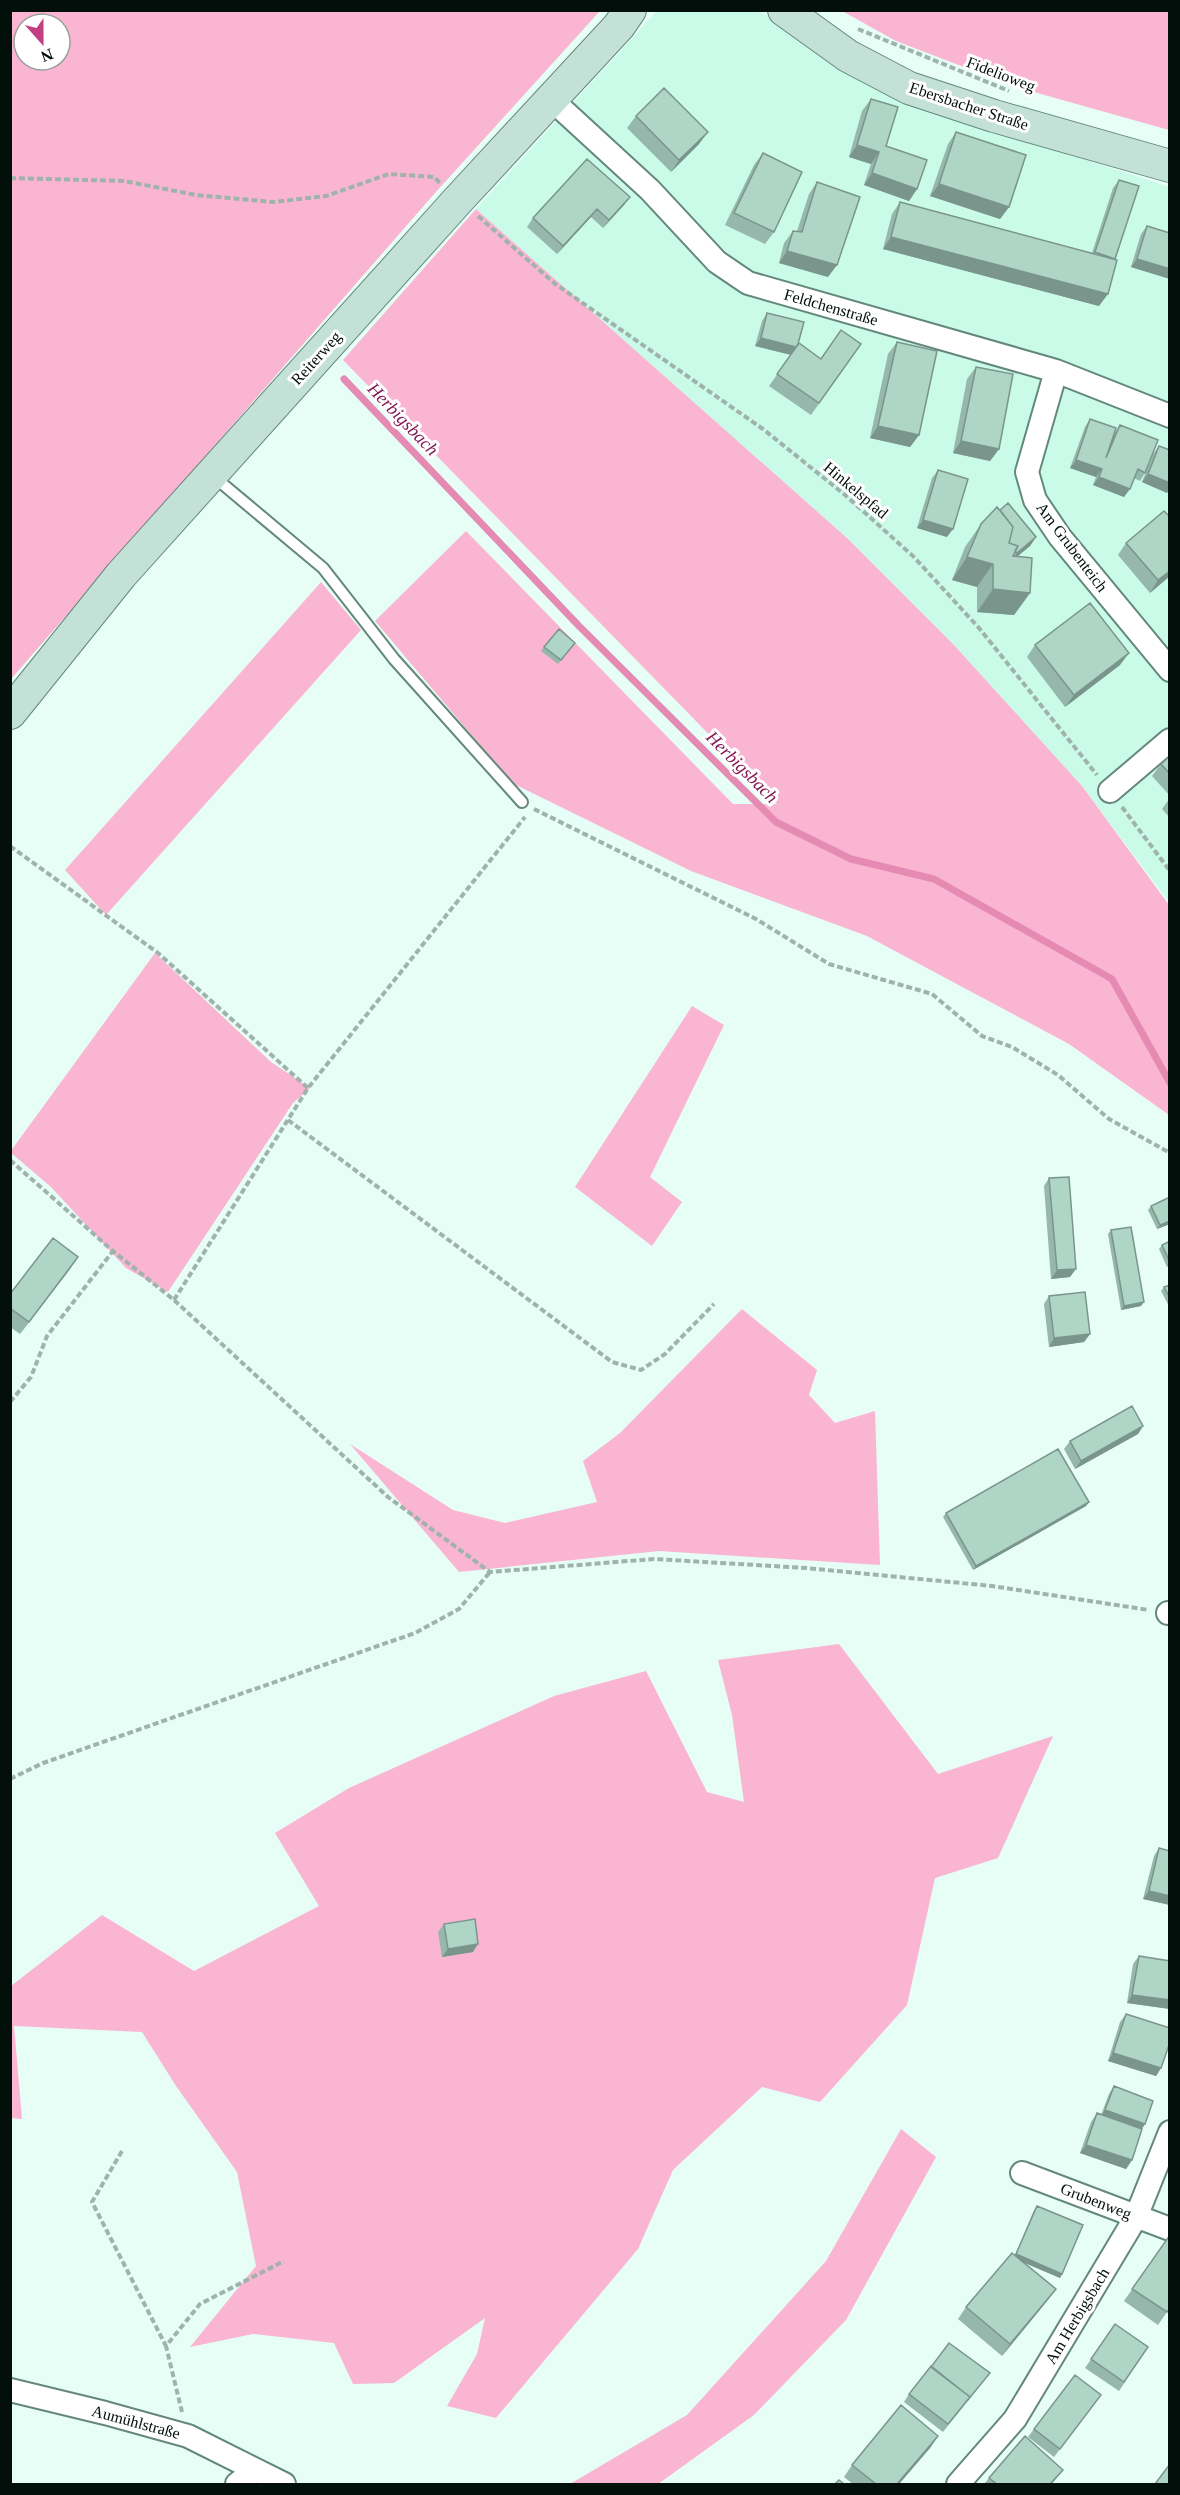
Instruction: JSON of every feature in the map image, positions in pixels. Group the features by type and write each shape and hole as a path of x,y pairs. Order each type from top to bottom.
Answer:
{"street":[{"name":"Reiterweg","path":"10,713 121,574 459,199 552,100 630,10"},
{"name":"Ebersbacher Straße","path":"784,10 848,56 909,88 994,116 1170,166"},
{"name":"Feldchenstraße","path":"552,100 650,190 717,262 748,283 1056,371 1170,416"},
{"name":"Am Grubenteich","path":"1056,371 1027,472 1035,500 1060,537 1170,669"},
{"path":"1110,791 1170,740"},
{"name":"Am Herbigsbach","path":"958,2484 1015,2419 1136,2217 1170,2132"},
{"name":"Grubenweg","path":"1022,2173 1170,2229"},
{"name":"Aumühlstraße","path":"10,2390 188,2436 284,2484"},
{"path":"237,2484 255,2470"}],"lane":[{"path":"210,474 323,568 394,659 522,802"}],"path":[{"name":"Fidelioweg","path":"856,28 1013,92"},
{"name":"Hinkelspfad","path":"10,178 124,181 196,195 273,202 326,196 389,174 434,177 554,283 763,429 845,495 913,556 979,628 1110,791 1170,871"},
{"path":"174,1300 308,1088 526,816 522,802"},
{"path":"522,802 756,919 829,964 932,994 982,1035 1012,1047 1049,1070 1109,1119 1170,1153"},
{"path":"10,846 158,953 308,1088"},
{"path":"288,1120 612,1362 641,1370 665,1354 714,1304"},
{"path":"10,1160 113,1251 174,1300 388,1497 490,1572 654,1559 794,1567 992,1586 1169,1613"},
{"path":"10,1402 31,1377 47,1336 113,1251"},
{"path":"10,1779 43,1763 415,1633 459,1610 490,1572"},
{"path":"122,2151 92,2202 166,2346 188,2436"},
{"path":"166,2346 200,2304 284,2261"}],"shaded area":[{"path":"658,10 760,11 849,70 915,103 1169,187 1169,902 1082,786 953,644 847,538 476,209"},
{"path":"10,11 600,11 435,193 11,679"},
{"path":"842,11 1169,11 1169,130 1016,87 896,41"},
{"path":"476,209 847,538 953,644 1082,786 1169,905 1169,1115 1069,1044 867,936 691,871 512,783 375,621 466,531 733,804 777,804 343,360"},
{"path":"321,582 361,630 106,915 65,870"},
{"path":"155,953 271,1062 310,1088 293,1103 168,1292 126,1268 51,1187 10,1152"},
{"path":"692,1006 724,1025 650,1177 682,1202 652,1246 575,1187"},
{"path":"742,1309 817,1370 809,1395 835,1423 875,1411 880,1565 659,1551 459,1572 350,1444 453,1510 505,1523 597,1502 583,1461 620,1433"},
{"path":"839,1644 938,1774 1053,1736 998,1858 935,1878 907,2005 820,2102 762,2087 673,2170 638,2249 496,2418 447,2406 477,2354 485,2318 394,2383 353,2384 334,2343 253,2334 190,2347 256,2266 237,2172 176,2086 142,2032 14,2026 22,2119 11,2118 11,1986 102,1915 194,1971 319,1906 275,1833 349,1788 554,1696 646,1671 707,1792 744,1802 732,1715 718,1660"},
{"path":"901,2129 936,2157 846,2320 754,2415 658,2484 570,2484 687,2415 826,2261"}],"building":[{"path":"664,88 708,132 679,160 636,116"},
{"path":"871,99 898,107 886,146 927,160 917,189 872,173 879,152 857,145"},
{"path":"956,132 1026,155 1009,207 939,184"},
{"path":"763,153 802,172 774,232 734,213"},
{"path":"587,159 630,197 609,220 597,209 563,246 533,218"},
{"path":"1119,180 1139,186 1115,259 1095,252"},
{"path":"817,182 860,197 837,265 787,251 793,231 802,232"},
{"path":"900,202 1117,260 1108,294 891,237"},
{"path":"1147,226 1170,233 1170,269 1137,259"},
{"path":"767,313 804,322 796,347 761,338"},
{"path":"841,330 861,344 819,403 777,374 799,343 821,359"},
{"path":"897,342 937,351 919,435 878,426"},
{"path":"976,367 1013,374 999,449 961,441"},
{"path":"1090,419 1116,428 1106,458 1120,425 1158,440 1145,473 1138,469 1130,489 1099,477 1102,469 1076,460"},
{"path":"1159,446 1170,450 1170,483 1148,474"},
{"path":"938,470 968,479 953,529 923,520"},
{"path":"1008,503 1036,537 1017,553 1015,551 1018,546 1009,543 1013,527 1000,510"},
{"path":"997,507 1013,527 1009,543 1018,546 1013,556 1032,558 1030,593 993,589 993,564 967,557 981,524"},
{"path":"1164,511 1170,517 1170,571 1158,580 1126,543"},
{"path":"1090,603 1129,653 1074,695 1035,645"},
{"path":"559,629 575,643 561,660 544,647"},
{"path":"1170,756 1170,774 1161,764"},
{"path":"1069,1177 1076,1269 1057,1270 1049,1178"},
{"path":"1170,1197 1170,1221 1160,1225 1151,1206"},
{"path":"1131,1227 1144,1302 1124,1306 1111,1230"},
{"path":"53,1238 78,1257 29,1322 10,1308 10,1294"},
{"path":"1170,1241 1170,1262 1162,1245"},
{"path":"1170,1285 1170,1298 1164,1287"},
{"path":"1085,1292 1090,1334 1054,1338 1049,1296"},
{"path":"1132,1406 1143,1426 1081,1461 1070,1441"},
{"path":"1058,1449 1089,1502 976,1566 946,1513"},
{"path":"1159,1848 1170,1851 1170,1896 1149,1891"},
{"path":"475,1919 478,1944 448,1949 444,1924"},
{"path":"1139,1956 1170,1961 1170,2000 1132,1995"},
{"path":"1126,2014 1170,2028 1170,2042 1161,2068 1113,2053"},
{"path":"1114,2086 1153,2101 1145,2124 1105,2110"},
{"path":"1097,2113 1142,2129 1132,2160 1086,2145"},
{"path":"1037,2206 1083,2225 1062,2274 1016,2254"},
{"path":"1170,2235 1170,2308 1167,2312 1132,2289"},
{"path":"1012,2253 1056,2289 1010,2344 966,2307"},
{"path":"1115,2324 1148,2347 1124,2382 1091,2359"},
{"path":"949,2343 990,2373 967,2401 970,2397 931,2367"},
{"path":"931,2366 970,2397 948,2424 909,2394"},
{"path":"1075,2375 1101,2395 1060,2449 1034,2429"},
{"path":"901,2405 938,2436 897,2484 876,2484 852,2465"},
{"path":"1025,2436 1063,2470 1050,2484 997,2484 989,2478"},
{"path":"1170,2464 1170,2484 1155,2484"}],"waterway":[{"name":"Herbigsbach","path":"344,379 579,626 776,822 851,859 934,879 1112,979 1170,1083"}]}
